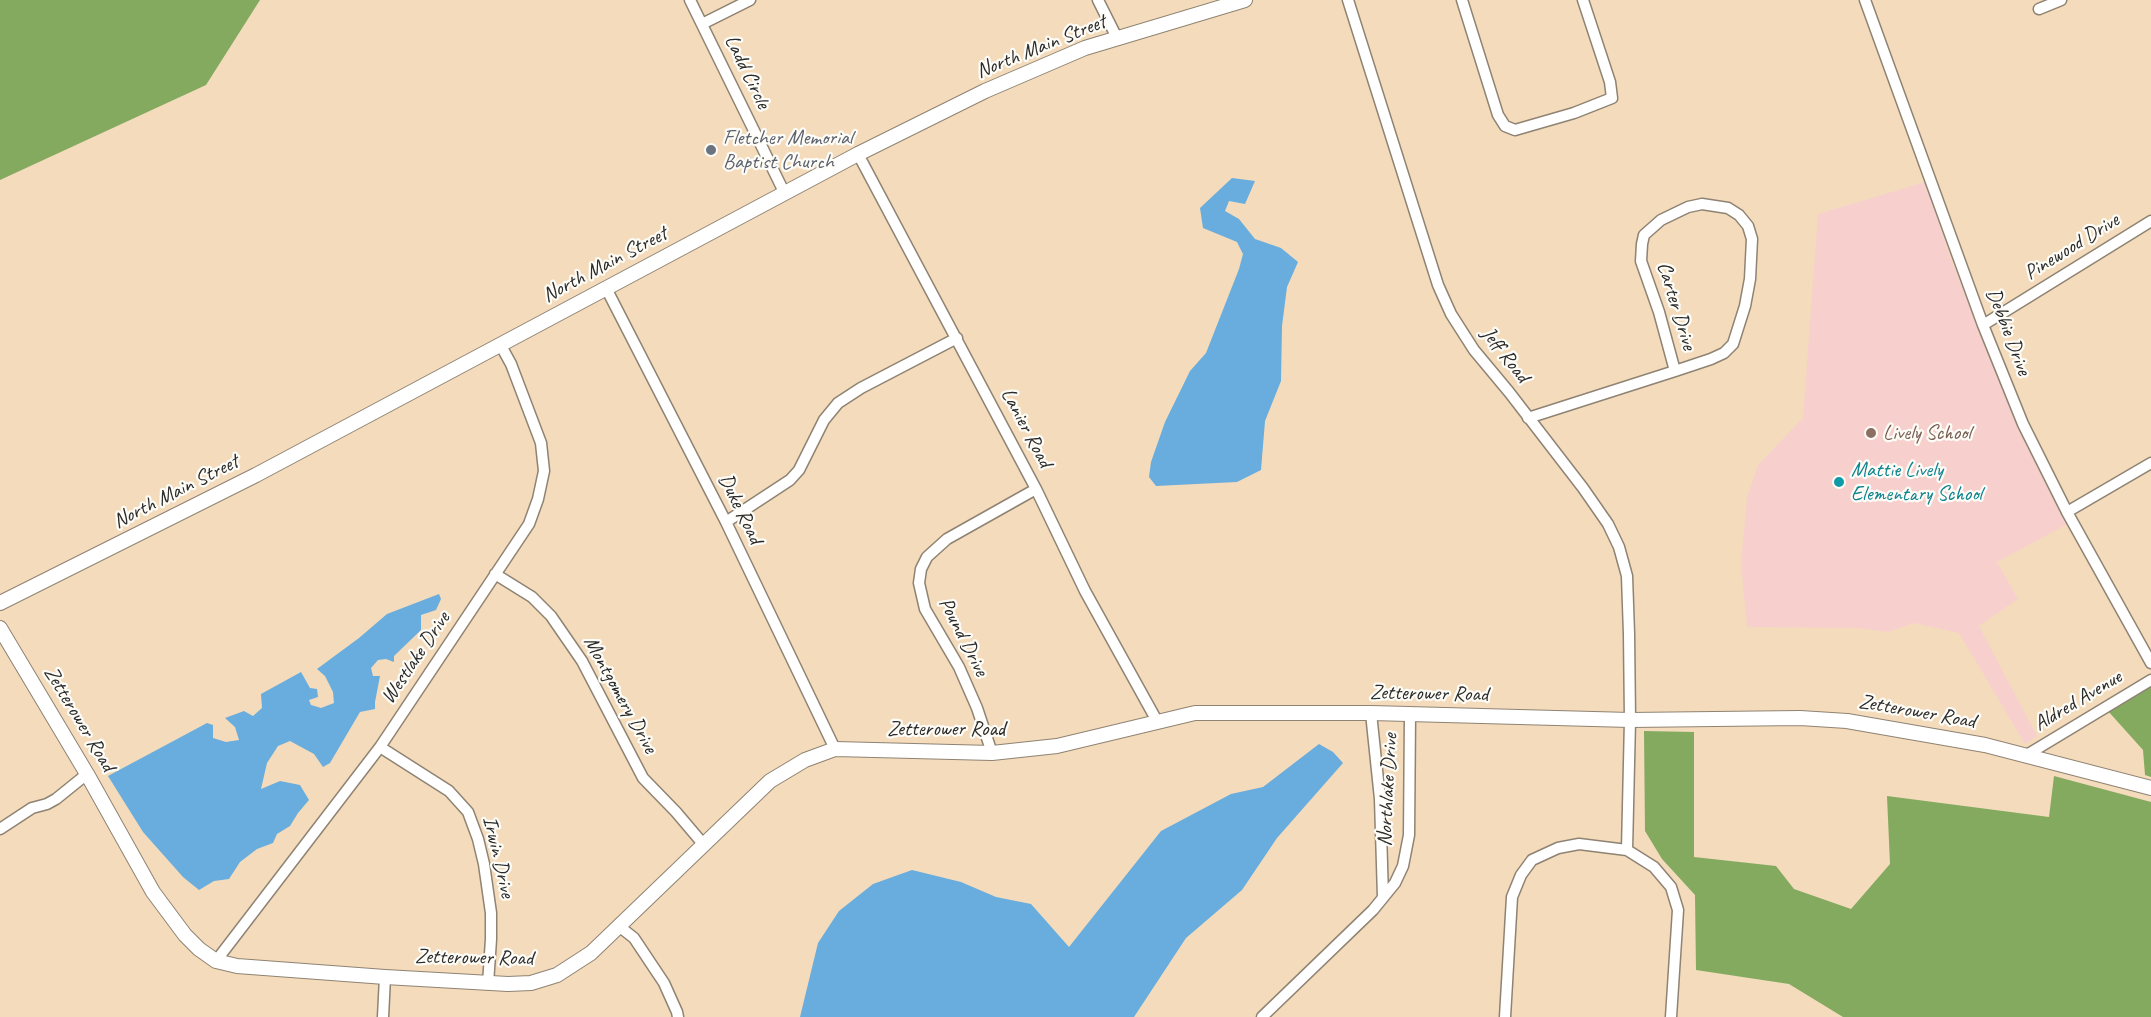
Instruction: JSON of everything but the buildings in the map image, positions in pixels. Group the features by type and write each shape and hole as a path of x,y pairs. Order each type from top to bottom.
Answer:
{"street":[{"name":"Ladd Circle","path":"690,0 785,194"},
{"path":"702,24 750,0"},
{"path":"1098,0 1117,38"},
{"name":"North Main Street","path":"0,603 256,475 858,154 1026,73 1085,48 1245,0"},
{"name":"Jeff Road","path":"1348,0 1438,285 1451,314 1469,342 1583,488 1608,524 1619,547 1626,576 1630,720 1627,850"},
{"path":"1462,0 1498,115 1505,126 1515,130 1574,113 1612,98 1610,82 1583,0"},
{"name":"Debbie Drive","path":"1865,0 1983,325 2023,424 2067,512 2151,663"},
{"path":"2039,9 2061,0"},
{"name":"Lanier Road","path":"858,154 1036,489 1085,591 1157,721"},
{"name":"Carter Drive","path":"1528,418 1675,371 1724,353 1733,344 1750,279 1752,238 1743,220 1728,208 1702,204 1688,207 1661,220 1644,236 1641,261 1659,312 1675,371"},
{"name":"Pinewood Drive","path":"1983,325 2151,222"},
{"name":"Duke Road","path":"606,288 726,522 835,749"},
{"path":"726,522 790,480 799,470 824,420 838,403 861,388 957,338"},
{"name":"Westlake Drive","path":"216,961 380,747 529,524 538,499 544,471 541,443 511,364 500,344"},
{"path":"2067,512 2151,463"},
{"name":"Pound Drive","path":"992,753 977,708 959,667 926,609 919,583 921,569 927,557 947,539 1036,489"},
{"name":"Montgomery Drive","path":"495,574 532,597 551,616 582,661 643,778 704,845"},
{"name":"Zetterower Road","path":"0,628 87,774 153,892 199,949 216,961 237,966 488,984 531,983 557,975 586,957 620,927 770,781 805,760 835,749 992,753 1056,746 1195,713 1371,713 1630,720 1800,718 1847,721 1985,745 2151,788"},
{"name":"Aldred Avenue","path":"2025,756 2151,680"},
{"name":"Northlake Drive","path":"1371,713 1380,799 1383,897"},
{"name":"Northlake Drive","path":"1262,1017 1373,910 1395,883 1403,866 1409,835 1410,715"},
{"name":"Irwin Drive","path":"380,747 449,791 468,812 484,864 491,913 488,984"},
{"path":"0,829 32,808 56,799 87,774"},
{"path":"1505,1017 1512,897 1521,875 1532,860 1558,848 1579,844 1627,850 1654,867 1671,887 1678,910 1671,1017"},
{"path":"620,927 634,938 664,983 678,1017"},
{"path":"383,1017 385,977"},
{"path":"1272,1008 1280,1017"}],"shaded area":[{"path":"1925,182 1951,259 2006,398 2073,521 1997,562 2018,599 1979,626 2037,736 2025,744 1959,633 1914,623 1888,632 1857,628 1747,627 1741,564 1747,498 1758,465 1803,418 1818,214"}],"green space":[{"path":"0,0 260,0 206,85 0,180"},
{"path":"2151,686 2151,777 2145,775 2143,750 2108,711"},
{"path":"1644,731 1694,732 1694,857 1776,866 1794,889 1851,909 1890,864 1887,796 2049,817 2054,776 2151,802 2151,1017 1843,1017 1789,984 1696,970 1695,895 1662,859 1645,831"}],"water":[{"path":"1232,178 1255,181 1245,204 1229,201 1225,211 1239,219 1255,239 1281,248 1298,262 1287,287 1282,326 1281,381 1265,421 1261,470 1237,482 1156,486 1149,477 1151,462 1165,422 1190,371 1206,353 1243,254 1237,242 1203,228 1200,208"},
{"path":"439,594 441,599 436,610 421,615 421,630 394,656 394,662 386,659 378,660 371,668 373,676 380,676 375,709 360,712 330,763 323,767 314,754 290,741 278,746 267,763 261,789 280,781 300,785 309,800 290,826 277,834 273,843 257,849 240,862 229,879 214,881 199,890 183,877 143,832 108,776 207,723 213,725 213,738 226,742 239,740 235,727 225,718 244,711 253,716 262,708 261,694 301,672 310,688 317,689 318,697 309,700 311,705 321,708 334,703 333,692 325,676 317,669 387,614"},
{"path":"1319,744 1333,752 1343,763 1277,838 1242,890 1186,938 1134,1017 800,1017 818,943 839,911 873,884 912,870 961,882 996,897 1031,904 1069,947 1161,831 1231,794 1263,787"}],"place":[{"name":"Fletcher Memorial Baptist Church","path":"711,150"},
{"name":"Lively School","path":"1871,433"},
{"name":"Mattie Lively Elementary School","path":"1839,482"}]}
